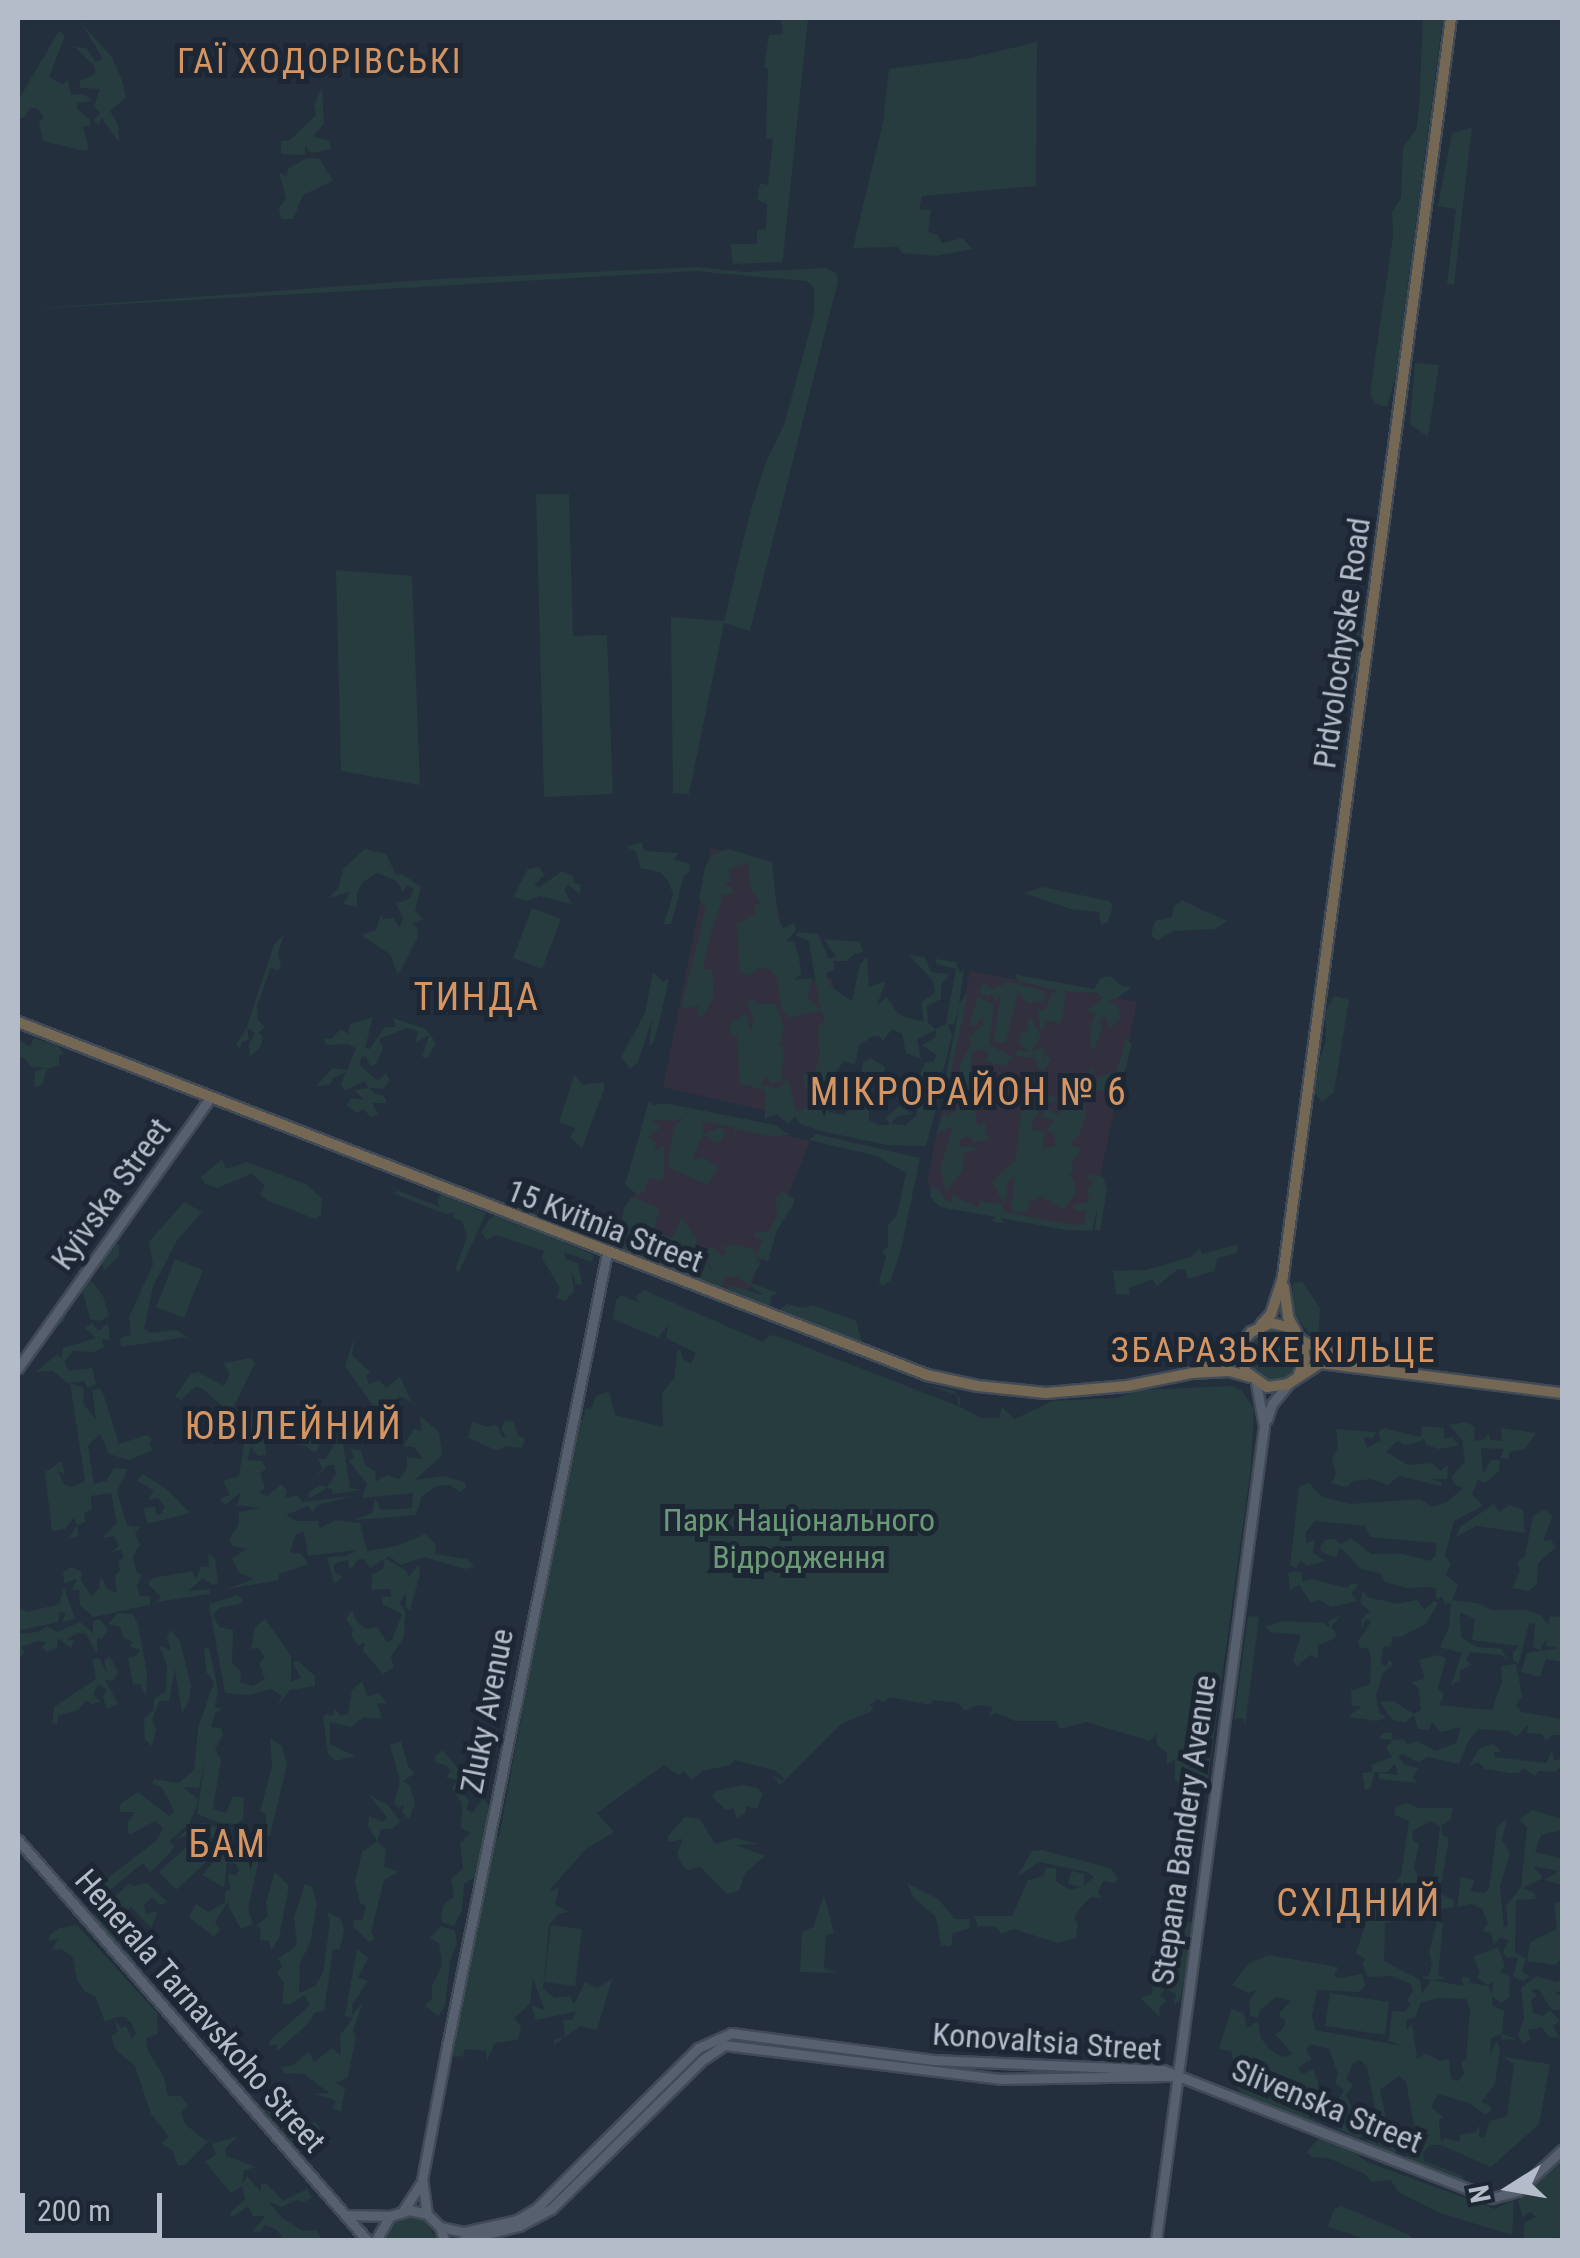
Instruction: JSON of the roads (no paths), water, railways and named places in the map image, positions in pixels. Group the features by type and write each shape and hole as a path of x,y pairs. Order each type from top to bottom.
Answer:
{"highway":[{"name":"Pidvolochyske Road","path":"1262,1325 1271,1314 1283,1276 1451,18"},
{"name":"15 Kvitnia Street","path":"18,1022 891,1362 978,1386 1064,1393 1192,1373 1229,1371 1253,1380"},
{"name":"Pidvolochyske Road","path":"1283,1276 1288,1316 1299,1337"},
{"path":"1366,1366 1324,1354 1280,1324 1262,1325 1244,1342 1241,1357 1253,1380 1266,1387 1293,1380 1320,1363 1562,1393"},
{"path":"1293,1380 1305,1360 1299,1337"},
{"name":"15 Kvitnia Street","path":"1192,1373 1228,1358 1244,1342"}],"main road":[{"name":"Kyivska Street","path":"18,1368 210,1098"},
{"name":"Zluky Avenue","path":"427,2214 422,2180 606,1253"},
{"name":"Stepana Bandery Avenue","path":"1156,2240 1264,1426 1264,1404 1253,1380"},
{"name":"Stepana Bandery Avenue","path":"1264,1426 1272,1404 1293,1380"},
{"name":"Henerala Tarnavskoho Street","path":"18,1840 367,2240"},
{"name":"Konovaltsia Street","path":"462,2240 538,2212 651,2103 703,2044 725,2034 1000,2079 1162,2080 1178,2076"},
{"name":"Konovaltsia Street","path":"890,2060 1163,2070 1178,2076"},
{"path":"1000,2079 1003,2064"},
{"name":"Slivenska Street","path":"1178,2076 1492,2198 1518,2191 1561,2152"},
{"name":"Zluky Avenue","path":"402,2210 422,2180"},
{"path":"344,2215 390,2216 402,2210 427,2214 440,2227 444,2240"},
{"path":"376,2240 390,2216"},
{"name":"Konovaltsia Street","path":"440,2227 458,2232 487,2231"}],"district":[{"name":"ГАЇ ХОДОРІВСЬКІ","path":"320,62"},
{"name":"ТИНДА","path":"477,998"},
{"name":"МІКРОРАЙОН № 6","path":"969,1093"},
{"name":"ЗБАРАЗЬКЕ КІЛЬЦЕ","path":"1274,1351"},
{"name":"ЮВІЛЕЙНИЙ","path":"294,1427"},
{"name":"БАМ","path":"228,1845"},
{"name":"СХІДНИЙ","path":"1359,1904"}],"park label":[{"name":"Парк Національного Відродження","path":"799,1540"}]}
